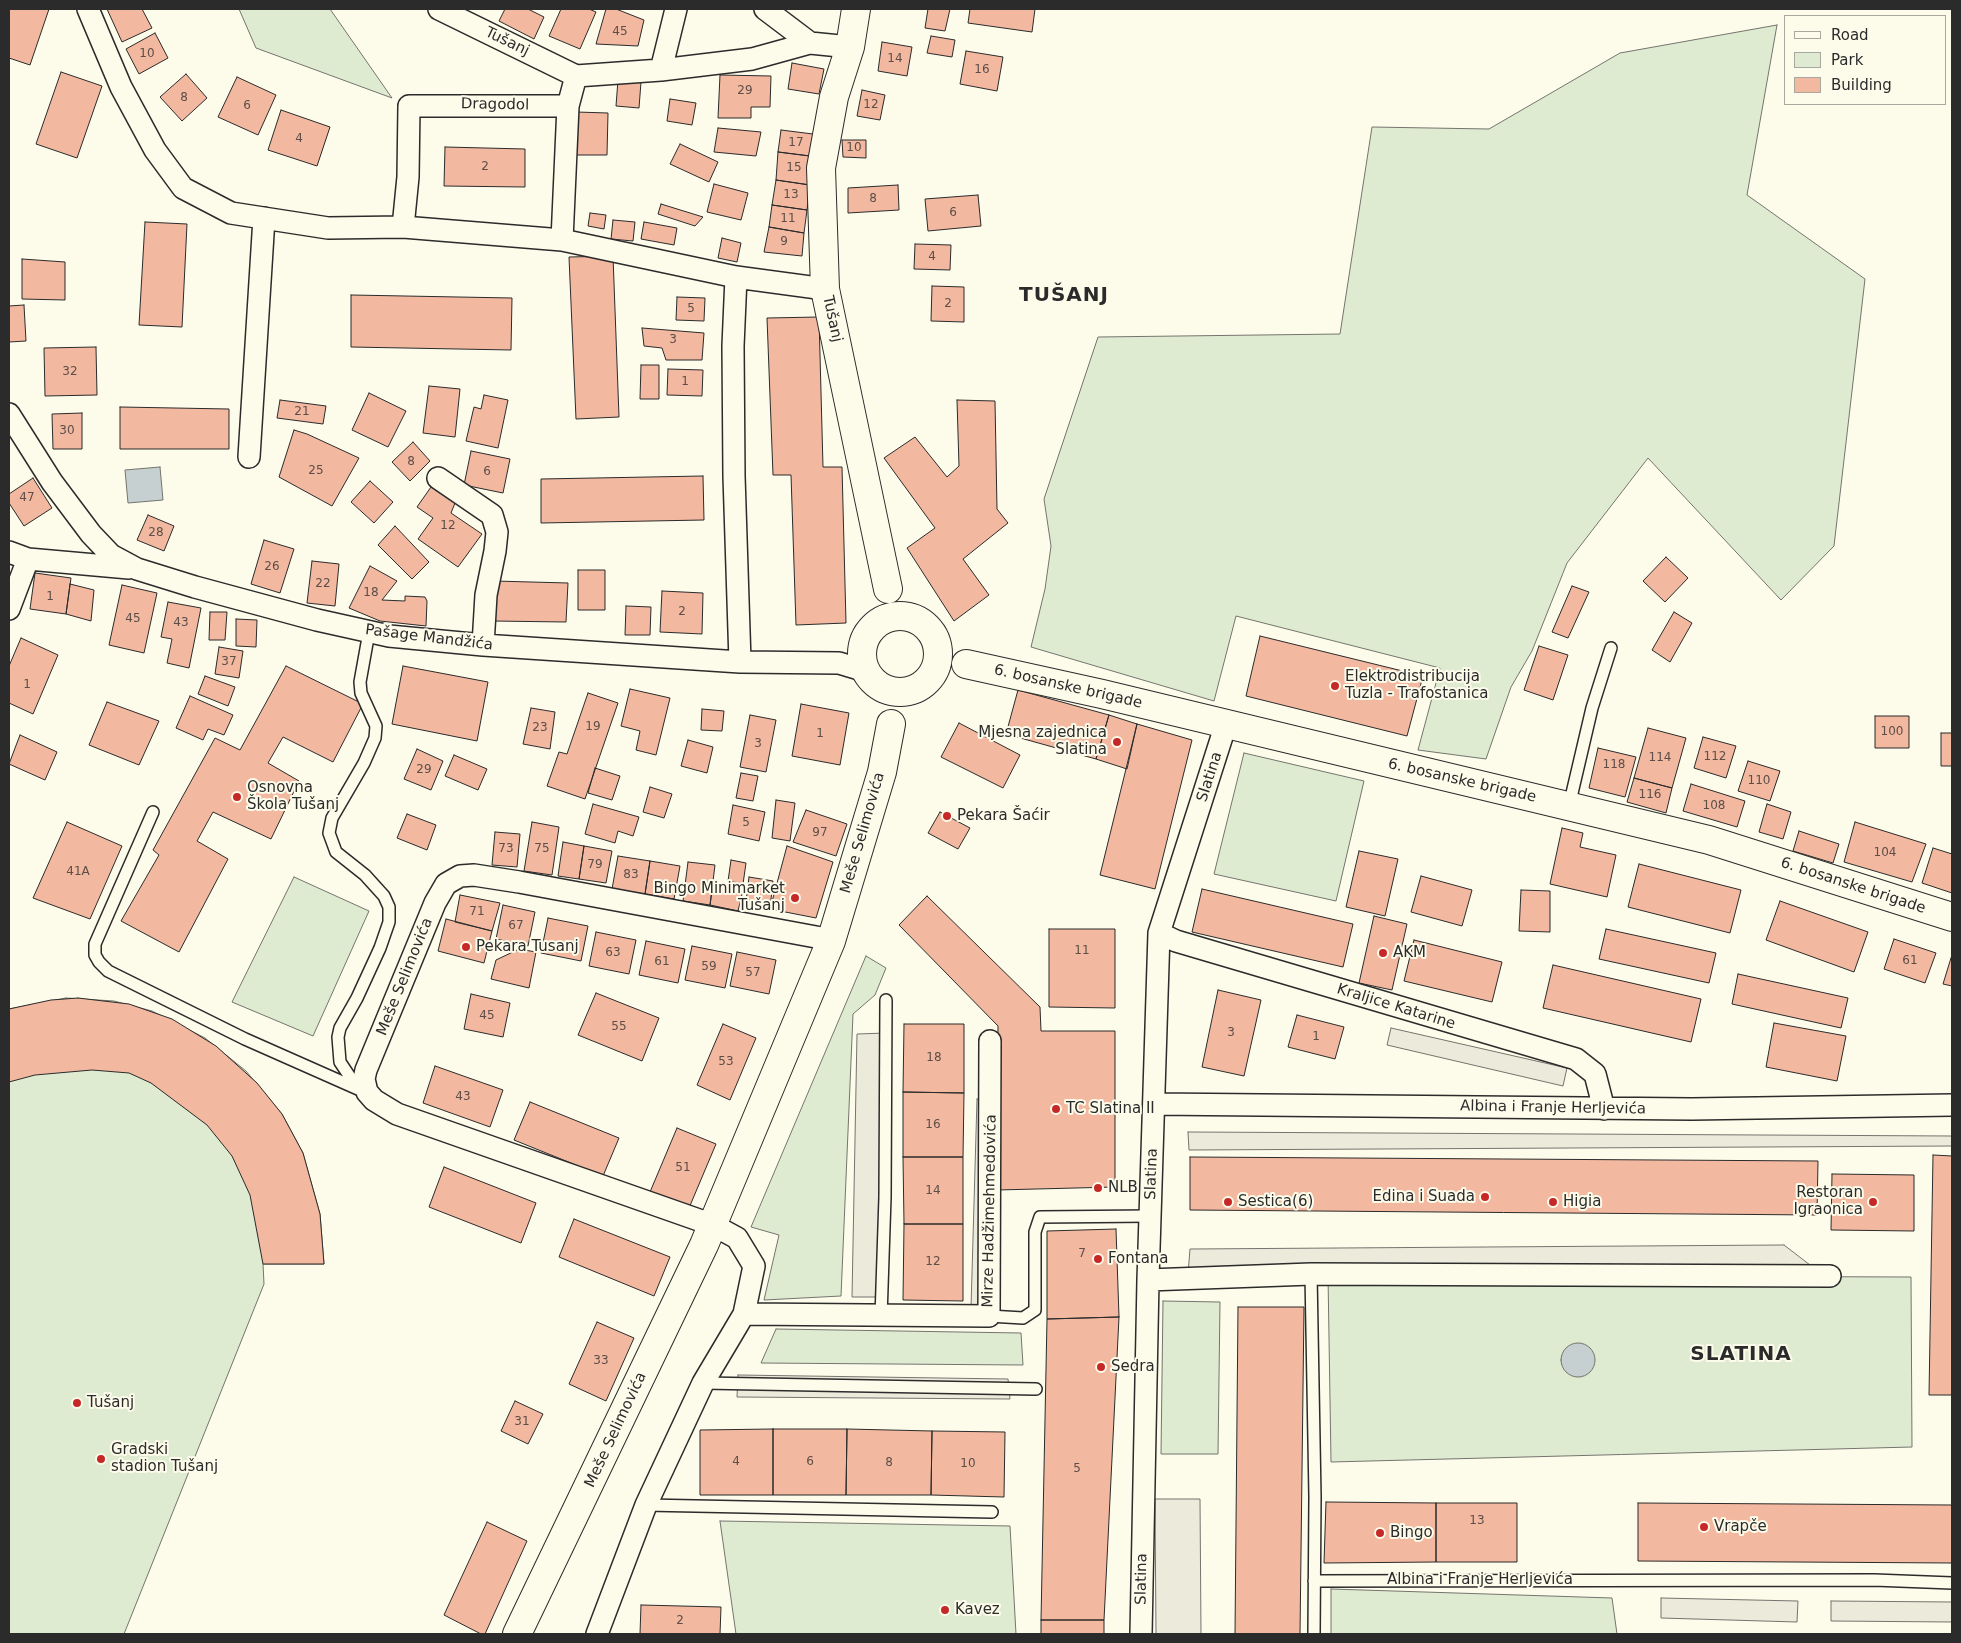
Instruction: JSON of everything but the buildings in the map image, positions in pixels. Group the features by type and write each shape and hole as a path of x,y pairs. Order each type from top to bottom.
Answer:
{"street":[{"path":"88,9 121,86 154,150 184,188 231,213 328,228 403,227 562,240 736,277 825,289"},
{"name":"Tušanj","path":"439,9 576,76"},
{"path":"661,70 676,9"},
{"path":"765,9 810,43"},
{"name":"Tušanj","path":"856,9 850,47 834,98 822,168 825,289 888,589"},
{"path":"562,240 568,106 576,76 661,70 752,59 810,43 850,47"},
{"name":"Dragodol","path":"403,227 408,177 409,106 568,106"},
{"path":"249,457 264,218"},
{"path":"736,277 733,346 734,456 740,662"},
{"name":"Pašage Mandžića","path":"9,414 52,482 91,534 111,555 137,569 266,607 390,636 483,645 740,662 839,664 858,669 874,681"},
{"path":"438,478 492,515 497,532 486,595 483,645"},
{"path":"9,609 18,556 137,569"},
{"path":"888,589 898,605 912,618 922,623 931,631 936,642 937,665 901,704 891,724"},
{"path":"877,624 886,606 888,589"},
{"path":"891,724 886,701 864,666 862,655 864,643 869,632 877,624 888,618 900,616 912,618"},
{"path":"936,642 966,664"},
{"path":"874,681 895,691 922,683 947,668 966,664"},
{"name":"6. bosanske brigade","path":"966,664 1226,724 1709,840 1952,917"},
{"name":"Meše Selimovića","path":"517,1634 713,1225 831,941 882,772 891,724"},
{"name":"Slatina","path":"1141,1634 1148,1280 1160,932 1226,724"},
{"name":"Meše Selimovića","path":"367,1092 364,1079 366,1070 436,903 446,884 460,876 474,875 518,882 831,941"},
{"name":"Kraljice Katarine","path":"1160,932 1176,941 1576,1059 1595,1074 1604,1108"},
{"name":"Mirze Hadžimehmedovića","path":"744,1314 881,1317 989,1316 990,1041"},
{"path":"367,1092 374,1100 397,1114 713,1225 737,1238 754,1266 744,1314 703,1383 646,1505 597,1634"},
{"name":"Albina i Franje Herljevića","path":"1154,1104 1692,1109 1952,1104"},
{"path":"1148,1280 1311,1274 1830,1276"}],"lane":[{"path":"367,1092 352,1080 340,1062 338,1037 340,1028 357,998 380,948 389,922 389,907 384,896 372,882 336,852 329,833 332,818 364,763 375,738 376,726 361,693 360,682 369,632"},
{"path":"1570,806 1592,708 1611,648"},
{"path":"153,812 95,944 95,955 99,962 108,970 245,1039 367,1092"},
{"path":"881,1317 885,1197 886,1000"},
{"path":"989,1316 1023,1318 1035,1310 1035,1232 1040,1216 1151,1216"},
{"path":"1311,1274 1314,1634"},
{"path":"703,1383 1036,1388"},
{"path":"646,1505 992,1512"},
{"name":"Albina i Franje Herljevića","path":"1314,1581 1874,1580 1952,1583"}],"green space":[{"path":"239,9 330,9 392,98 256,48"},
{"path":"1777,25 1747,195 1865,279 1834,546 1781,600 1648,458 1567,563 1532,651 1511,687 1486,759 1418,750 1440,668 1236,616 1214,701 1031,647 1045,589 1051,546 1044,499 1098,337 1340,334 1372,127 1489,129 1620,53"},
{"path":"1244,753 1364,781 1336,901 1214,874"},
{"path":"294,877 369,911 313,1036 232,1002"},
{"path":"866,956 886,968 875,995 853,1014 841,1296 764,1300 779,1235 751,1227"},
{"name":"Gradski stadion Tušanj","path":"66,998 114,1001 152,1011 205,1038 246,1071 282,1114 303,1153 320,1214 324,1264 263,1264 264,1284 124,1634 9,1634 9,1009"},
{"path":"1328,1275 1911,1277 1912,1447 1331,1462"},
{"path":"1163,1301 1220,1302 1218,1454 1161,1454"},
{"path":"776,1329 1021,1333 1023,1365 761,1363"},
{"path":"720,1521 1010,1526 1016,1634 736,1634"},
{"path":"1331,1589 1612,1598 1617,1634 1331,1634"}],"shaded area":[{"path":"160,467 163,500 128,503 125,470"},
{"path":"1391,1028 1567,1068 1563,1086 1387,1045"},
{"path":"886,1033 881,1297 852,1297 857,1034"},
{"path":"977,1099 991,1100 989,1316 971,1308"},
{"path":"1188,1132 1952,1136 1952,1146 1189,1150"},
{"path":"1784,1245 1823,1275 1188,1274 1190,1249"},
{"path":"1578,1343 1590,1348 1595,1360 1590,1372 1578,1377 1566,1372 1561,1360 1566,1348"},
{"path":"738,1375 1008,1379 1010,1399 737,1397"},
{"path":"1155,1499 1200,1499 1201,1634 1156,1634"},
{"path":"1661,1598 1798,1601 1797,1622 1661,1618"},
{"path":"1831,1601 1952,1602 1952,1622 1831,1621"}],"place":[{"name":"Elektrodistribucija Tuzla - Trafostanica","path":"1335,686"},
{"name":"Mjesna zajednica Slatina","path":"1117,742"},
{"name":"Osnovna Škola Tušanj","path":"237,797"},
{"name":"Pekara Šaćir","path":"947,816"},
{"name":"Bingo Minimarket Tušanj","path":"795,898"},
{"name":"Pekara Tusanj","path":"466,947"},
{"name":"AKM","path":"1383,953"},
{"name":"TC Slatina II","path":"1056,1109"},
{"name":"NLB","path":"1098,1188"},
{"name":"Edina i Suada","path":"1485,1197"},
{"name":"Sestica(6)","path":"1228,1202"},
{"name":"Higia","path":"1553,1202"},
{"name":"Restoran Igraonica","path":"1873,1202"},
{"name":"Fontana","path":"1098,1259"},
{"name":"Sedra","path":"1101,1367"},
{"name":"Tušanj","path":"77,1403"},
{"name":"Gradski stadion Tušanj","path":"101,1459"},
{"name":"Vrapče","path":"1704,1527"},
{"name":"Bingo","path":"1380,1533"},
{"name":"Kavez","path":"945,1610"}],"district":[{"name":"TUŠANJ","path":"1064,296"},
{"name":"SLATINA","path":"1741,1355"}]}
